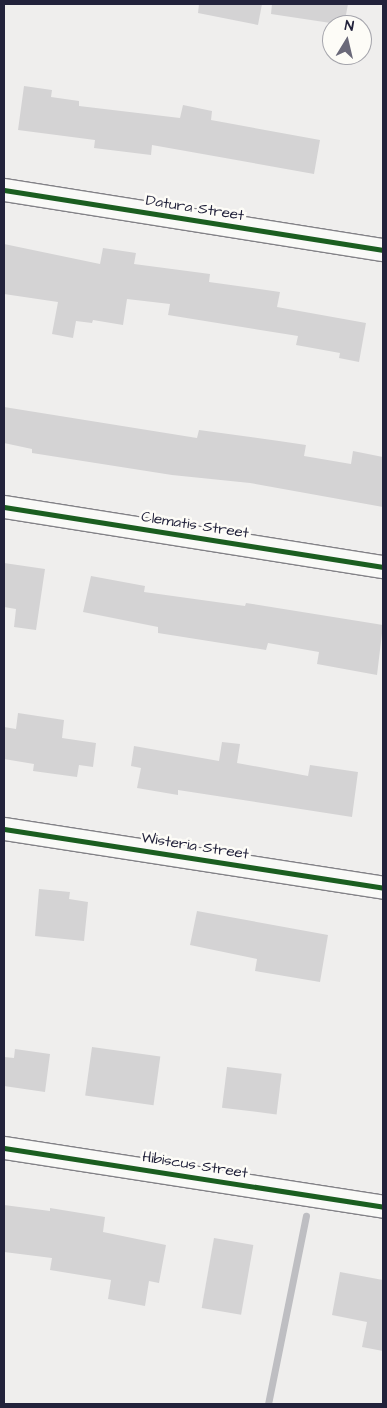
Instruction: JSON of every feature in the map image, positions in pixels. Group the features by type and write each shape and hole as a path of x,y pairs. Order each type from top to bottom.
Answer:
{"street":[{"name":"Datura Street","path":"4,190 383,250"},
{"name":"Clematis Street","path":"4,508 383,567"},
{"name":"Wisteria Street","path":"4,829 383,888"},
{"name":"Hibiscus Street","path":"4,1148 383,1207"}],"building":[{"path":"199,4 262,4 258,25 198,13"},
{"path":"272,4 348,4 346,15 322,15 322,22 271,14"},
{"path":"24,86 52,90 51,97 79,101 79,106 180,118 183,105 212,111 211,120 320,140 314,174 152,145 151,155 94,148 95,140 18,130"},
{"path":"4,244 100,264 103,248 136,253 134,264 210,274 209,282 280,292 277,307 366,323 359,362 339,358 340,353 296,345 298,336 168,315 170,304 127,299 123,325 93,320 92,323 76,321 73,338 52,334 58,302 4,294"},
{"path":"4,407 197,438 199,430 306,445 304,456 351,464 353,451 383,457 383,507 250,483 172,475 32,453 32,449 4,443"},
{"path":"4,563 45,569 36,630 14,627 16,609 4,607"},
{"path":"91,576 145,586 144,592 245,606 246,603 383,625 377,675 317,664 319,652 268,643 266,650 158,633 158,627 83,612"},
{"path":"18,713 64,720 62,738 96,743 93,767 79,765 77,777 33,771 34,764 4,759 4,727 16,729"},
{"path":"222,742 240,744 237,763 308,776 310,765 358,772 352,817 178,790 178,795 137,788 141,768 131,766 134,746 219,761"},
{"path":"39,889 70,892 69,899 88,902 84,941 35,936"},
{"path":"197,911 328,935 320,982 255,971 257,959 190,945"},
{"path":"92,1047 160,1057 154,1105 85,1096"},
{"path":"15,1049 50,1054 45,1092 4,1086 4,1057 14,1058"},
{"path":"227,1067 282,1074 277,1114 222,1108"},
{"path":"4,1205 50,1211 50,1208 105,1217 103,1232 166,1245 159,1283 149,1281 145,1306 108,1299 111,1280 50,1270 52,1258 4,1252"},
{"path":"214,1238 253,1245 241,1315 202,1308"},
{"path":"340,1272 383,1280 383,1351 362,1347 367,1322 332,1315"}],"waterway":[{"path":"268,1404 306,1216"}],"cycle path":[{"path":"4,190 383,250"},
{"path":"4,507 383,567"},
{"path":"4,829 383,888"},
{"path":"4,1148 383,1207"}]}
